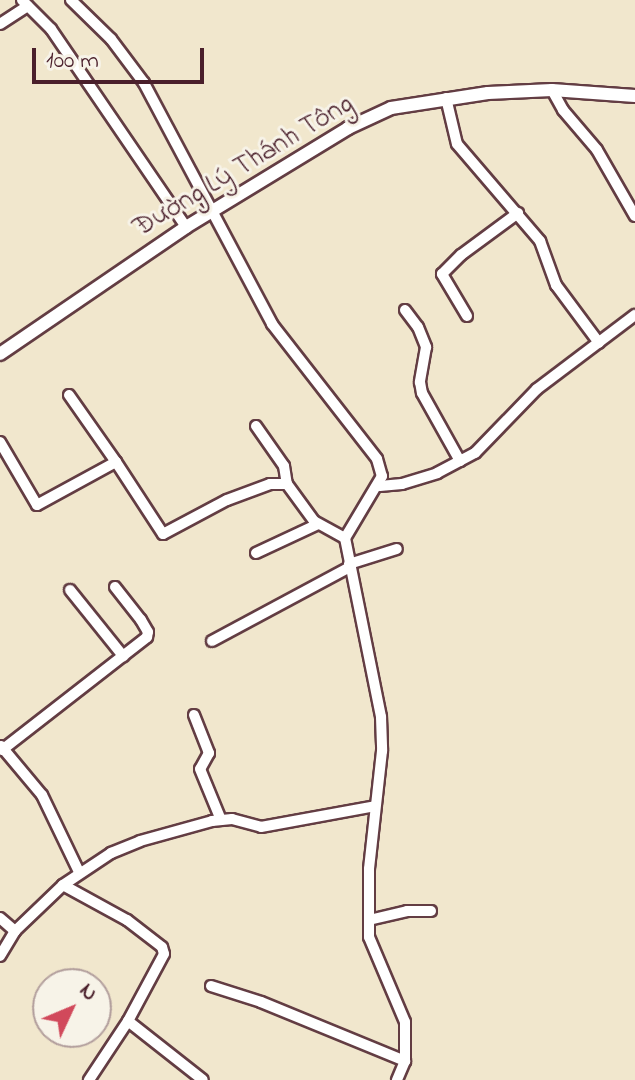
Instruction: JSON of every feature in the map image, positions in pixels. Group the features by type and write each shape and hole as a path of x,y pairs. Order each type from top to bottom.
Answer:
{"street":[{"path":"71,0 111,39 144,83 272,324 377,459 382,476 380,486 345,538 381,717 382,751 375,806 369,937 405,1022 405,1061 397,1080"},
{"path":"0,24 25,3 51,29 186,227"},
{"path":"552,90 563,110 597,150 635,216"},
{"name":"Đường Lý Thánh Tông","path":"0,354 186,227 348,128 391,108 446,98 552,90 635,96"},
{"path":"446,98 457,144 540,241 556,285 599,343"},
{"path":"467,316 442,274 461,255 518,213"},
{"path":"405,310 418,327 426,347 420,382 422,393 460,461"},
{"path":"380,486 402,484 437,473 460,461 486,443 537,389 635,315"},
{"path":"69,395 163,534 227,500 270,484 287,484"},
{"path":"256,426 284,466 287,484 318,524 345,538"},
{"path":"0,442 37,505 116,462"},
{"path":"256,553 318,524"},
{"path":"212,641 350,566 397,549"},
{"path":"79,872 42,795 1,747 147,637 148,632 115,587"},
{"path":"70,590 123,656"},
{"path":"194,715 209,753 200,769 221,820"},
{"path":"0,956 15,931 63,885 79,872 140,841 221,820 232,819 261,827 375,806"},
{"path":"63,885 127,920 162,947 164,954 128,1021 89,1080"},
{"path":"369,920 407,911 431,911"},
{"path":"0,918 15,931"},
{"path":"211,986 261,1002 405,1061"},
{"path":"128,1021 203,1080"}]}
